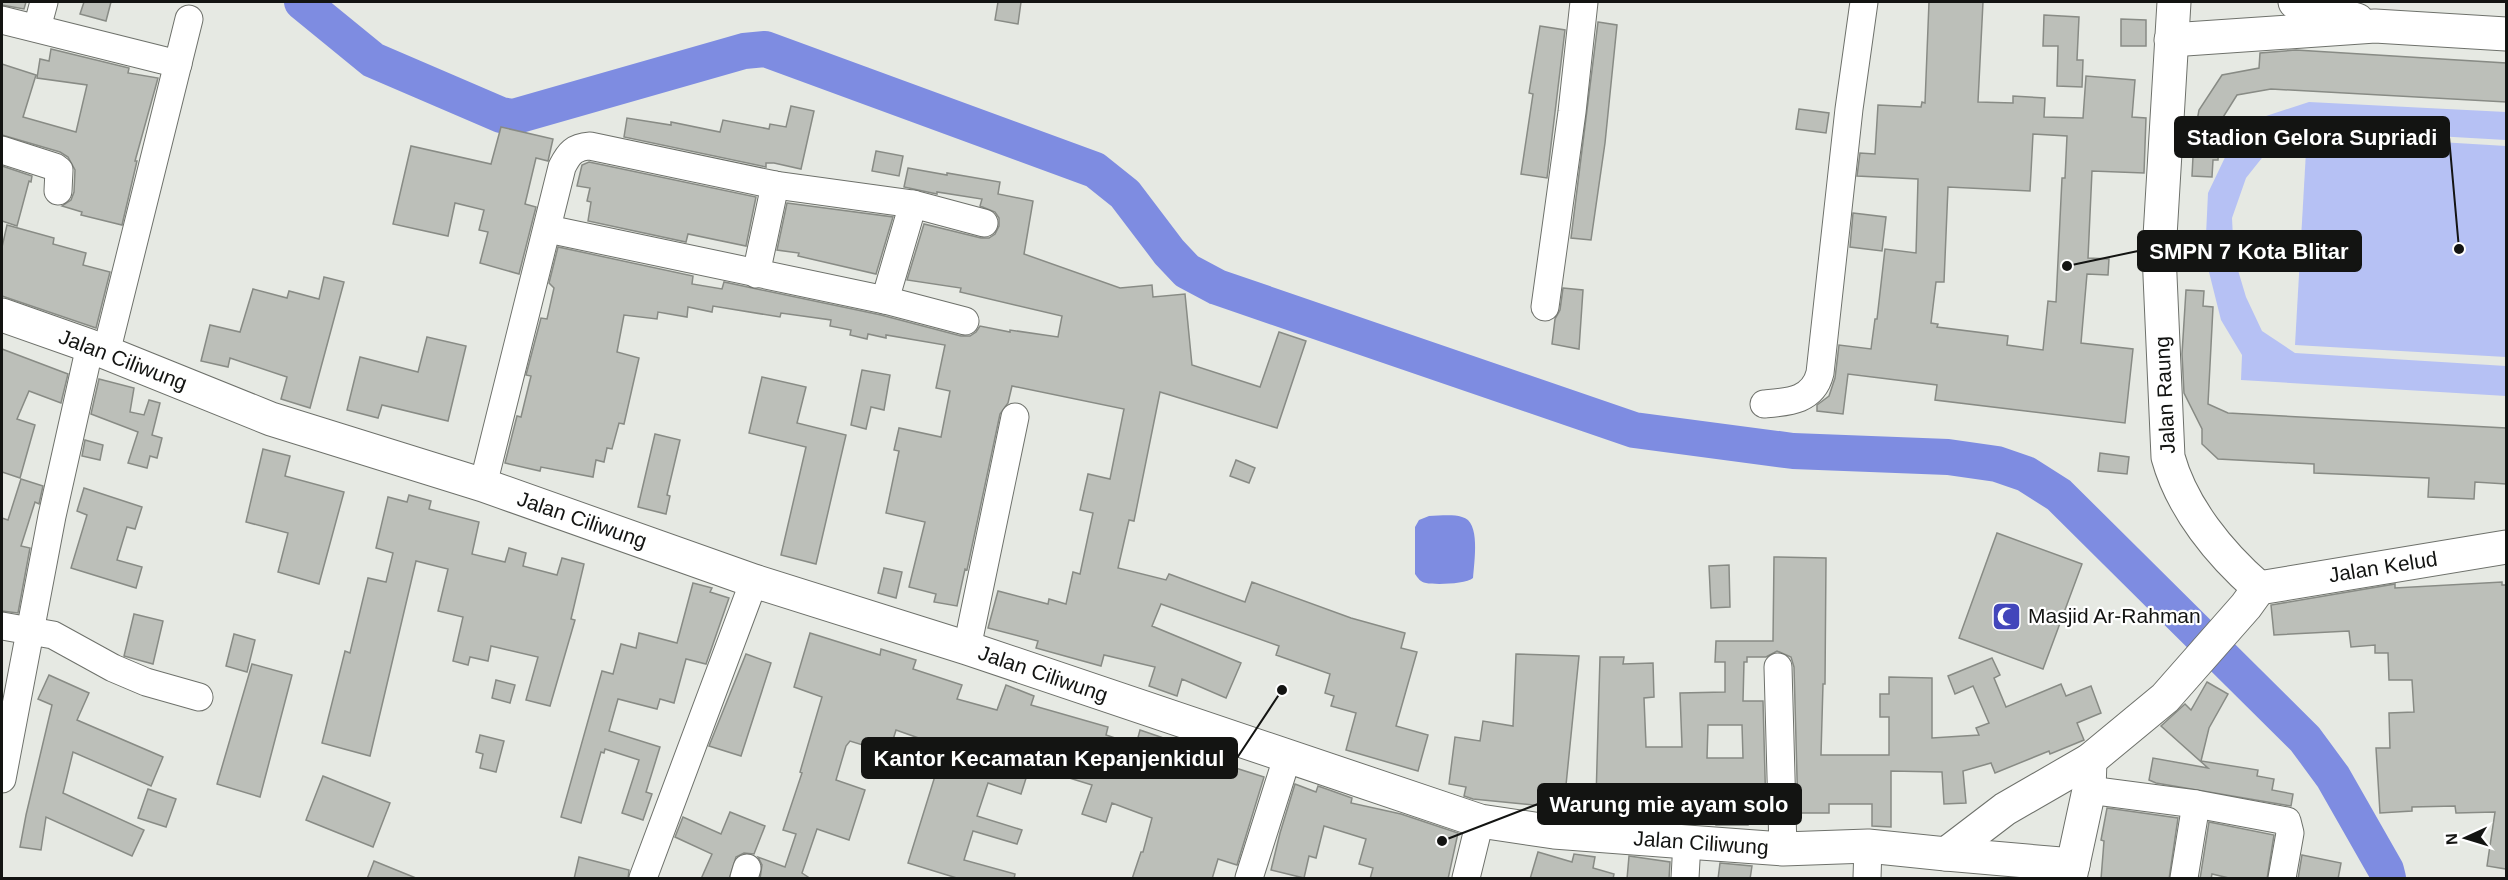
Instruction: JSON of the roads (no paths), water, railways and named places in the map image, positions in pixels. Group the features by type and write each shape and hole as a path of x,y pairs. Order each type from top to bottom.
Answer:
{"main road":[{"name":"Jalan Raung","path":"2174,2 2159,254 2168,457 2172,474 2203,526 2235,567 2253,597"},
{"path":"2295,2 2375,26"},
{"path":"2171,40 2375,26 2506,34"},
{"name":"Jalan Ciliwung","path":"2,315 98,350 271,419 483,485 754,580 968,648 1287,758 1480,821 1554,832 1687,843 1783,849 1868,846 1946,854 2072,872"},
{"name":"Jalan Kelud","path":"2253,597 2506,547"},
{"path":"1946,854 2005,809 2090,775 2165,698 2253,597"},
{"path":"2072,872 2090,775"}],"street":[{"path":"37,28 44,2"},
{"path":"1545,307 1572,112 1584,2"},
{"path":"1764,404 1789,402 1802,398 1817,384 1820,373 1849,109 1864,2"},
{"path":"2,779 52,516 189,19"},
{"path":"2,20 178,64"},
{"path":"483,485 562,167 569,153 579,147 590,146 775,185 912,204 984,223"},
{"path":"2,150 55,166 60,178 58,191"},
{"path":"756,274 775,185"},
{"path":"885,300 912,204"},
{"path":"548,229 885,300 964,321"},
{"path":"968,648 1015,417"},
{"path":"642,879 754,580"},
{"path":"2,626 31,630 63,639 130,676 199,697"},
{"path":"1778,667 1783,849"},
{"path":"1249,879 1287,758"},
{"path":"2090,775 2196,804 2287,821 2290,834 2282,879"},
{"path":"2184,879 2196,804"},
{"path":"1467,879 1480,821"},
{"path":"1685,879 1687,843"},
{"path":"1867,879 1868,846"}],"water":[{"path":"1429,516 1454,516 1468,520 1472,526 1475,543 1473,578 1458,583 1443,584 1431,584 1419,580 1415,574 1415,527 1419,520"}],"waterway":[{"path":"302,2 373,60 501,115 513,117 744,51 765,49 1095,170 1125,194 1169,252 1187,271 1217,287 1634,430 1793,451 1948,457 1997,464 2026,474 2059,495 2305,739 2333,777 2386,870 2388,878"}],"place":[{"name":"Stadion Gelora Supriadi","path":"2459,249"},
{"name":"SMPN 7 Kota Blitar","path":"2067,266"},
{"name":"Masjid Ar-Rahman","path":"2007,616"},
{"name":"Kantor Kecamatan Kepanjenkidul","path":"1282,690"},
{"name":"Warung mie ayam solo","path":"1442,841"}]}
